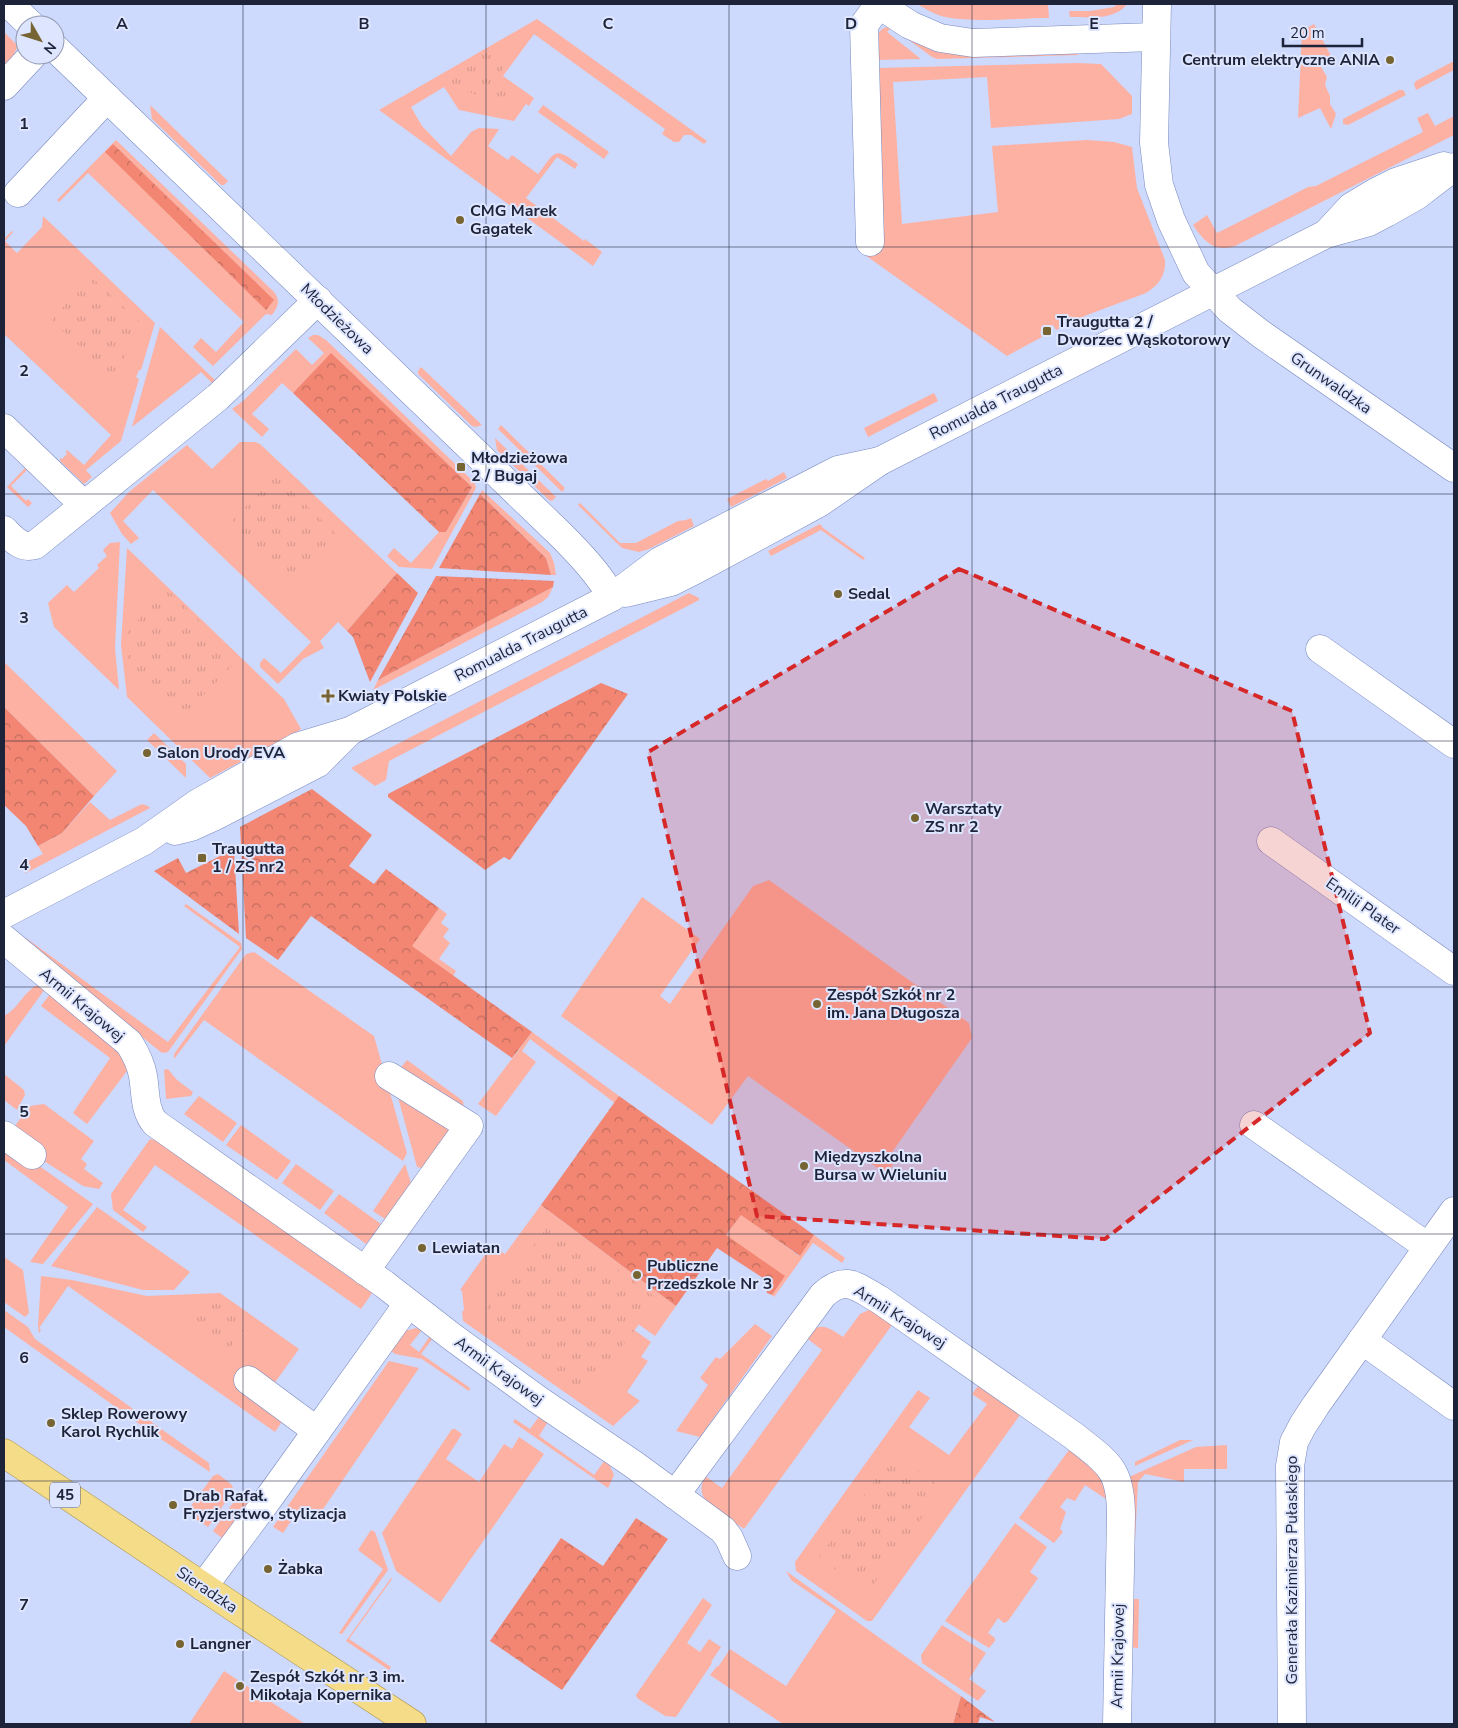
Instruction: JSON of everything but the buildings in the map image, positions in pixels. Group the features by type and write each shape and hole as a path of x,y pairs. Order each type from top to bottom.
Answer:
{"main road":[{"name":"Sieradzka","path":"4,1453 203,1587 412,1724"}],"street":[{"path":"9,4 21,15"},
{"path":"870,242 864,25 879,4 910,26 940,38 973,43 1155,37"},
{"name":"Grunwaldzka","path":"1157,4 1154,142 1159,185 1171,220 1196,273 1230,310 1261,334 1454,468"},
{"name":"Młodzieżowa","path":"65,58 560,534 586,560 612,597"},
{"path":"4,86 24,65"},
{"path":"18,192 107,98"},
{"name":"Romualda Traugutta","path":"1326,234 1351,207 1376,192 1396,182 1454,163"},
{"name":"Romualda Traugutta","path":"4,914 144,841 198,803 298,747 350,731 612,597 660,561 838,470 880,461 1326,234 1369,222 1416,196 1454,167"},
{"path":"4,530 19,544 29,547 35,545 223,393 318,300"},
{"path":"4,428 84,506"},
{"path":"1320,649 1454,744"},
{"name":"Emilii Plater","path":"1271,841 1454,971"},
{"name":"Armii Krajowej","path":"4,939 129,1043 141,1065 147,1107 155,1123 365,1271 537,1399 675,1495 823,1295 832,1287 841,1283 858,1287 880,1300 1074,1436 1101,1458 1113,1471 1117,1478 1121,1503 1117,1724"},
{"path":"365,1271 469,1126 389,1076"},
{"path":"1254,1125 1428,1247"},
{"path":"4,1135 32,1155"},
{"name":"Generała Kazimierza Pułaskiego","path":"1292,1724 1290,1466 1294,1442 1311,1412 1454,1211"},
{"path":"203,1587 408,1304"},
{"path":"1362,1340 1454,1406"},
{"path":"248,1380 317,1431"},
{"path":"675,1495 723,1530 737,1556"}],"highlighted area":[{"path":"959,569 1292,711 1370,1033 1105,1239 757,1216 648,752"}],"green space":[{"path":"917,4 1048,4 1049,18 957,19 938,15"},
{"path":"1117,4 1127,4 1122,9 1108,16 1070,17 1069,11 1090,11 1114,7"},
{"path":"537,19 707,141 704,144 691,135 684,135 679,142 674,142 662,134 665,129 534,34 503,76 534,98 529,106 526,104 514,121 459,110 444,87 411,107 422,126 451,156 471,132 479,128 499,129 488,146 508,160 512,155 538,174 555,154 559,153 578,164 575,169 557,157 526,198 602,252 593,266 379,110"},
{"path":"1314,24 1331,56 1320,65 1327,77 1325,85 1330,96 1330,104 1336,114 1331,129 1320,108 1298,118 1302,31"},
{"path":"887,27 891,28 887,32 921,59 877,60 876,45 878,36"},
{"path":"4,32 15,43 15,52 8,66 4,62"},
{"path":"906,38 933,50 1078,52 1078,55 937,59"},
{"path":"490,50 504,67 496,79 511,91 501,106 469,92 461,98 446,77"},
{"path":"1454,61 1454,70 1416,90 1414,84 1416,81"},
{"path":"1101,64 1132,96 1132,114 1119,119 991,128 987,77 893,82 902,224 998,212 992,146 1087,140 1114,142 1132,147 1137,188 1165,260 1161,279 1155,287 1146,293 1087,315 1056,330 1053,325 1040,332 1042,337 1007,356 858,250 880,250 878,68"},
{"path":"1399,90 1403,90 1406,95 1348,125 1343,124 1343,119"},
{"path":"150,105 228,181 224,185 221,185 152,119"},
{"path":"543,105 609,152 604,159 538,112"},
{"path":"1428,113 1435,126 1454,116 1454,135 1235,246 1228,248 1215,247 1201,236 1193,225 1207,215 1217,233 1308,187 1316,186 1423,132 1417,118"},
{"path":"116,140 274,292 277,298 277,307 272,315 266,314 213,366 193,347 201,338 216,352 244,322 88,173 59,202 57,200"},
{"path":"113,144 274,300 266,310 105,152"},
{"path":"43,216 155,323 141,370 139,370 136,377 139,379 121,441 86,470 92,477 84,484 60,461 60,458 62,459 67,454 67,450 84,465 111,435 4,334 4,239 13,232 5,241 17,253 42,227"},
{"path":"91,277 140,322 115,379 51,320"},
{"path":"160,327 218,383 215,386 201,372 132,427"},
{"path":"318,335 326,340 474,482 475,490 432,569 399,567 387,556 394,548 411,563 439,532 446,532 472,487 331,354 293,393 282,383 252,414 269,429 262,437 232,409 243,401 296,349 312,365 324,353 308,338"},
{"path":"331,353 472,487 446,532 439,532 293,393"},
{"path":"421,367 482,425 472,426 418,374"},
{"path":"934,393 938,401 868,437 864,428"},
{"path":"501,425 565,488 562,492 498,429"},
{"path":"495,438 556,497 552,501 497,450"},
{"path":"240,442 260,444 397,573 347,631 338,622 320,641 324,648 303,659 278,684 260,667 260,663 264,658 281,673 311,642 153,490 123,521 139,538 131,544 122,534 110,513 129,492 187,445 212,469"},
{"path":"29,464 42,476 38,480 27,470 11,486 26,501 28,499 32,503 28,507 7,487"},
{"path":"784,472 787,478 731,507 727,499"},
{"path":"276,475 338,536 291,584 230,523"},
{"path":"482,490 550,553 556,575 551,575 546,558 480,494"},
{"path":"480,494 546,558 551,575 439,568"},
{"path":"580,503 620,543 636,543 678,521 691,518 694,526 649,549 639,552 622,548 578,505"},
{"path":"820,524 865,558 863,560 821,530 771,556 768,551"},
{"path":"120,542 115,648 119,690 54,627 48,603 67,585 74,592 99,568 97,565 107,556 103,550 110,543"},
{"path":"127,548 284,699 300,730 210,778 127,697 121,645"},
{"path":"397,573 418,593 370,682 353,637 347,631"},
{"path":"436,576 554,581 553,587 378,680"},
{"path":"553,587 548,597 542,602 373,690 378,680"},
{"path":"166,588 239,659 183,716 128,663 126,634"},
{"path":"689,593 699,598 699,600 389,761 386,780 375,786 351,768"},
{"path":"4,662 117,771 94,796 4,707"},
{"path":"601,683 628,694 510,860 504,857 485,870 388,797 388,794"},
{"path":"4,707 94,796 62,833 38,846 26,826 4,805"},
{"path":"154,733 186,764 186,778 147,740"},
{"path":"312,789 372,835 349,866 374,884 386,869 439,908 412,946 532,1032 512,1058 311,916 278,960 246,938 240,827"},
{"path":"90,802 110,820 142,804 150,808 26,873 21,865 43,854 38,846 62,833"},
{"path":"234,849 239,934 154,871 178,858 186,873"},
{"path":"769,880 969,1023 972,1038 888,1158 894,1163 886,1174 748,1076 712,1125 561,1016 642,897 700,939 660,996 670,1004 753,886"},
{"path":"186,904 241,943 242,949 168,1052 162,1053 25,943 24,939 26,938 168,1042 240,947 184,906"},
{"path":"439,908 447,914 441,923 449,929 443,937 450,943 439,959 456,971 453,976 411,946"},
{"path":"254,952 374,1036 407,1153 403,1161 204,1020 174,1059 174,1054 246,954"},
{"path":"39,984 45,989 4,1046 4,1016 29,991"},
{"path":"53,990 108,1036 130,1067 87,1124 73,1113 110,1058 41,1006"},
{"path":"532,1032 619,1096 615,1103 530,1039 522,1051 536,1062 496,1116 478,1104"},
{"path":"407,1060 463,1101 464,1108 398,1071"},
{"path":"168,1069 177,1080 193,1092 191,1096 166,1099 164,1070"},
{"path":"4,1074 24,1090 25,1095 17,1110 4,1100"},
{"path":"396,1090 449,1130 422,1168 417,1167"},
{"path":"199,1096 237,1123 223,1142 184,1114"},
{"path":"619,1096 814,1235 800,1256 741,1215 726,1235 785,1276 772,1295 767,1293 763,1278 717,1248 676,1306 541,1205"},
{"path":"44,1104 94,1141 81,1159 87,1164 84,1169 103,1183 99,1189 83,1186 33,1154 14,1127 30,1106"},
{"path":"241,1125 291,1161 277,1180 226,1145"},
{"path":"150,1139 170,1144 375,1289 361,1309 155,1165 123,1210 147,1227 143,1232 113,1210 111,1194"},
{"path":"4,1141 93,1204 43,1264 30,1262 68,1207 4,1160"},
{"path":"296,1164 334,1191 320,1210 282,1183"},
{"path":"405,1164 411,1183 385,1219 373,1211"},
{"path":"339,1194 381,1224 366,1244 324,1213"},
{"path":"541,1205 676,1306 655,1336 561,1269 609,1312 651,1342 641,1357 648,1361 627,1392 640,1401 613,1426 463,1321 462,1312 464,1310 462,1291 460,1290 492,1245 505,1254"},
{"path":"97,1207 190,1272 174,1290 143,1290 51,1266"},
{"path":"741,1214 799,1256 814,1235 845,1258 842,1263 813,1243 774,1297 772,1295 784,1277 726,1236"},
{"path":"552,1221 658,1299 584,1397 478,1319"},
{"path":"4,1257 23,1270 29,1313 25,1317 4,1302"},
{"path":"41,1276 72,1280 147,1296 220,1293 299,1349 271,1388 285,1417 275,1432 68,1286 39,1328 41,1330 39,1333 38,1327"},
{"path":"208,1297 217,1298 250,1322 224,1355 184,1326"},
{"path":"871,1309 892,1325 744,1529 715,1509 703,1496 702,1483 705,1476 722,1488 822,1350 805,1337 815,1329 823,1327 843,1337 860,1314"},
{"path":"4,1310 28,1327 35,1339 209,1463 210,1472 4,1327"},
{"path":"755,1324 772,1336 700,1437 676,1431 708,1385 700,1378 716,1357 720,1359"},
{"path":"416,1328 422,1330 410,1345 419,1352 430,1336 433,1338 421,1354 470,1388 469,1391 422,1359 395,1354 389,1349 405,1331"},
{"path":"389,1361 419,1368 315,1521 295,1515 283,1533 273,1527"},
{"path":"978,1386 1020,1415 872,1621 867,1621 796,1571 795,1562 918,1390 930,1398 909,1427 949,1455 987,1404 972,1394"},
{"path":"541,1414 549,1420 539,1436 594,1475 605,1460 609,1464 614,1475 608,1488 513,1422 515,1419 530,1429"},
{"path":"452,1429 462,1434 446,1459 479,1482 504,1444 512,1449 519,1437 544,1454 440,1603 396,1571 382,1533"},
{"path":"1180,1440 1193,1440 1135,1466 1135,1462"},
{"path":"1227,1445 1227,1469 1184,1469 1184,1482 1145,1474 1138,1482 1134,1561 1129,1477 1196,1447"},
{"path":"1069,1450 1093,1468 1101,1478 1112,1503 1085,1485 1075,1501 1067,1498 1060,1507 1066,1512 1060,1529 1063,1532 1054,1543 1019,1518"},
{"path":"895,1453 943,1489 867,1593 819,1557"},
{"path":"218,1474 231,1484 234,1490 208,1527 186,1513 213,1476"},
{"path":"240,1493 254,1503 222,1538 213,1531"},
{"path":"636,1518 668,1539 562,1690 490,1641 561,1538 603,1566"},
{"path":"1015,1523 1047,1547 1030,1572 1038,1578 1008,1621 1004,1623 998,1618 988,1633 995,1638 995,1641 989,1648 945,1621"},
{"path":"371,1530 375,1532 388,1570 342,1634 339,1633 383,1569 358,1550"},
{"path":"786,1571 961,1696 953,1724 783,1724 710,1675 730,1649 786,1686 836,1611 791,1580"},
{"path":"391,1578 349,1639 391,1667 389,1670 346,1641"},
{"path":"703,1598 712,1605 687,1643 700,1652 709,1639 721,1647 676,1717 665,1716 637,1698 636,1695"},
{"path":"1132,1599 1139,1599 1138,1648 1126,1647"},
{"path":"942,1625 986,1653 969,1679 986,1691 978,1701 922,1663 921,1655"},
{"path":"224,1671 305,1724 189,1724"},
{"path":"961,1696 995,1722 980,1717 978,1724 953,1724"}],"place":[{"name":"Centrum elektryczne ANIA","path":"1390,60"},
{"name":"CMG Marek Gagatek","path":"460,220"},
{"name":"Traugutta 2 / Dworzec Wąskotorowy","path":"1047,331"},
{"name":"Młodzieżowa 2 / Bugaj","path":"461,467"},
{"name":"Sedal","path":"838,594"},
{"name":"Kwiaty Polskie","path":"328,696"},
{"name":"Salon Urody EVA","path":"147,753"},
{"name":"Warsztaty ZS nr 2","path":"915,818"},
{"name":"Traugutta 1 / ZS nr2","path":"202,858"},
{"name":"Zespół Szkół nr 2 im. Jana Długosza","path":"817,1004"},
{"name":"Międzyszkolna Bursa w Wieluniu","path":"804,1166"},
{"name":"Lewiatan","path":"422,1248"},
{"name":"Publiczne Przedszkole Nr 3","path":"637,1275"},
{"name":"Sklep Rowerowy Karol Rychlik","path":"51,1423"},
{"name":"Drab Rafał. Fryzjerstwo, stylizacja","path":"173,1505"},
{"name":"Żabka","path":"268,1569"},
{"name":"Langner","path":"180,1644"},
{"name":"Zespół Szkół nr 3 im. Mikołaja Kopernika","path":"240,1686"}]}
